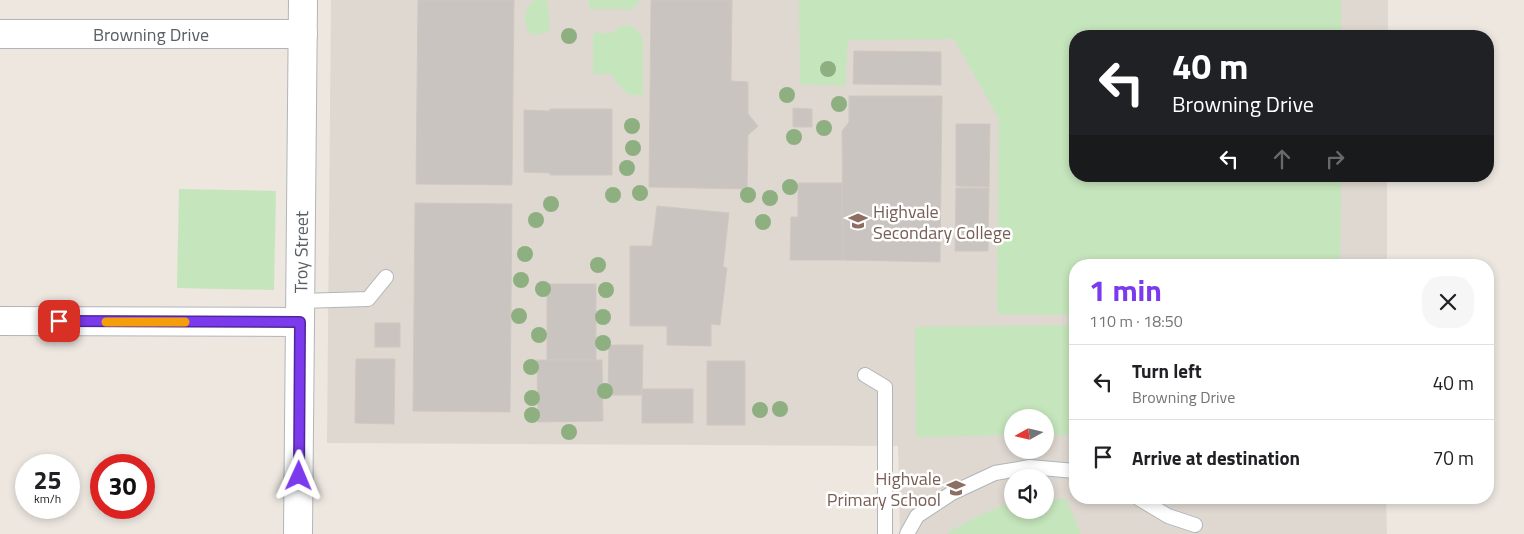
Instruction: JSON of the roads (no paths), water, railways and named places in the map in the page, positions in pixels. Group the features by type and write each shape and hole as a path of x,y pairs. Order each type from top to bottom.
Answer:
{"street":[{"name":"Troy Street","path":"298,534 304,0"},
{"name":"Browning Drive","path":"0,34 303,34"},
{"path":"0,321 300,312"}],"lane":[{"path":"300,312 368,300 386,277"},
{"path":"865,375 884,387 886,534"},
{"path":"908,534 917,516 952,493 995,473 1030,467 1069,470"},
{"path":"1148,504 1168,516 1195,525"}],"place":[{"name":"Highvale Secondary College","path":"858,221"},
{"name":"Highvale Primary School","path":"956,488"}]}
